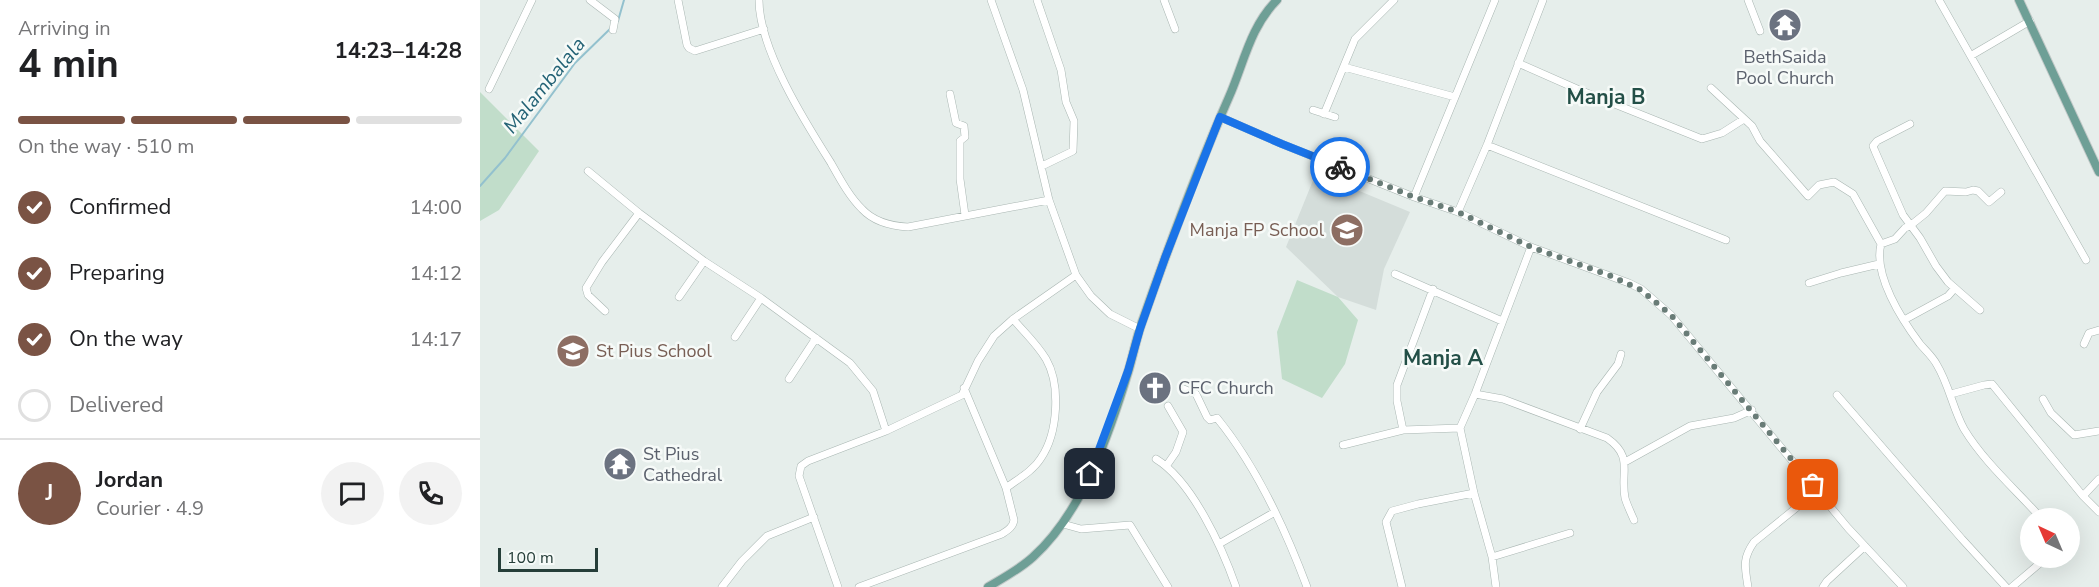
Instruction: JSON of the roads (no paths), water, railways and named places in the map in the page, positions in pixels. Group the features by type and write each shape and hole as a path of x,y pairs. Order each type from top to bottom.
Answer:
{"main road":[{"path":"988,587 1033,557 1064,524 1084,490 1104,441 1140,329 1189,192 1230,95 1242,59 1259,22 1277,0"},
{"path":"2019,0 2099,172"}],"street":[{"path":"489,89 532,0"},
{"path":"590,0 615,19 613,30"},
{"path":"678,0 687,45 692,50 695,51 764,29"},
{"path":"759,0 764,29 788,89 850,194 862,210 873,218 894,226 908,227 1049,200"},
{"path":"991,0 1020,81 1049,200 1076,275 1091,296 1110,314 1140,329"},
{"path":"1037,0 1061,70 1066,102 1074,121 1073,151 1042,166"},
{"path":"1164,0 1175,29"},
{"path":"1324,114 1355,39 1394,0"},
{"path":"1414,197 1495,0"},
{"path":"1458,212 1487,145 1543,0"},
{"path":"1748,0 1760,31"},
{"path":"1939,0 2086,260"},
{"path":"1972,55 2030,21"},
{"path":"1518,63 1702,139 1722,133 1744,119"},
{"path":"1344,67 1455,97"},
{"path":"1711,88 1752,126 1760,141 1808,196 1819,185 1834,182 1853,194 1881,244 1878,254 1879,264 1904,320 1937,365 1951,394 1961,423 1973,441 2033,508"},
{"path":"950,94 956,123 964,126 965,137 960,141 959,160 965,215"},
{"path":"1313,110 1335,117"},
{"path":"1220,117 1414,197 1458,212 1531,247 1611,276 1641,290 1671,315 1752,410 1792,462 1903,587"},
{"path":"1910,124 1877,141 1874,146 1896,201 1936,266 1948,282 1980,310"},
{"path":"1487,145 1726,240"},
{"path":"588,171 639,213 704,261 761,298 850,363 864,377 873,391 886,431"},
{"path":"1881,244 1895,239 1946,191 1975,190 1989,202 2001,192"},
{"path":"605,311 588,295 586,288 602,262 639,213"},
{"path":"1496,587 1492,557 1474,493 1460,428 1531,247"},
{"path":"679,297 704,261"},
{"path":"1809,283 1879,264"},
{"path":"1395,274 1502,321"},
{"path":"838,587 799,476 804,463 886,431 962,395 978,360 994,336 1013,319 1076,275"},
{"path":"1904,320 1948,296 1955,288"},
{"path":"1403,430 1396,401 1397,385 1433,289"},
{"path":"735,337 761,298"},
{"path":"1006,488 1041,459 1050,437 1056,402 1053,378 1046,360 1013,319"},
{"path":"2084,344 2089,333 2099,330"},
{"path":"789,379 816,338"},
{"path":"1580,429 1597,392 1618,364 1621,354"},
{"path":"1951,394 1992,384 2083,496 2099,512"},
{"path":"859,587 1010,529 1014,520 1006,488 964,388"},
{"path":"1181,388 1196,394 1207,417 1210,420 1217,418 1251,466 1275,512 1306,587"},
{"path":"1475,394 1503,399 1607,438 1623,455 1625,498 1634,520"},
{"path":"1837,395 1962,540 2006,587"},
{"path":"2043,399 2051,413 2074,435 2099,430"},
{"path":"1167,465 1184,432 1168,406"},
{"path":"1625,462 1690,426 1734,418 1752,410"},
{"path":"1343,445 1403,430 1460,428"},
{"path":"1156,459 1174,472 1191,496 1219,544 1236,587"},
{"path":"2083,496 2099,479"},
{"path":"1748,587 1744,561 1748,551 1755,542 1817,491"},
{"path":"1402,587 1386,522 1389,514 1392,511 1418,504 1474,493"},
{"path":"1219,544 1275,512"},
{"path":"722,587 742,561 767,536 814,517"},
{"path":"1064,524 1081,529 1130,525 1168,587"},
{"path":"1492,557 1570,533"},
{"path":"1823,587 1865,546"},
{"path":"2012,587 2034,568"}],"waterway":[{"name":"Malambalala","path":"618,21 624,0"},
{"name":"Malambalala","path":"480,186 505,158 575,63 612,27"}],"place":[{"name":"BethSaida Pool Church","path":"1785,25"},
{"name":"Manja FP School","path":"1347,230"},
{"name":"St Pius School","path":"573,351"},
{"name":"CFC Church","path":"1155,388"},
{"name":"St Pius Cathedral","path":"620,464"}],"district":[{"name":"Manja B","path":"1606,97"},
{"name":"Manja A","path":"1443,358"}]}
